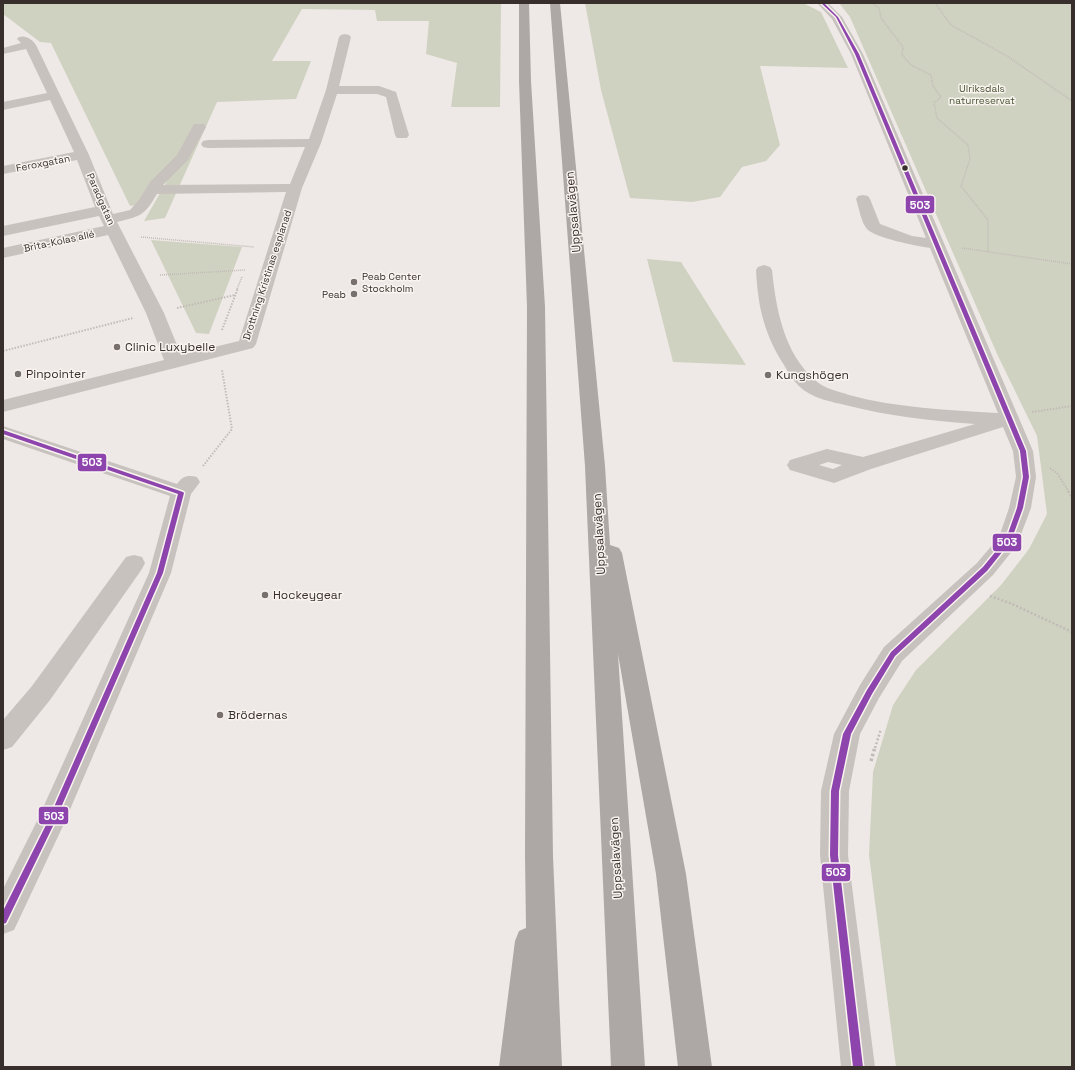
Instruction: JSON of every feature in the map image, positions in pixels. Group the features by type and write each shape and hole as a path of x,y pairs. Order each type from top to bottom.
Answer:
{"highway":[{"path":"524,3 525,81 536,307 539,856 545,1067"},
{"name":"Uppsalavägen","path":"555,3 595,466 628,1067"},
{"path":"595,466 672,874 695,1067"},
{"path":"516,1067 539,856"}],"street":[{"path":"822,3 837,18 856,54 1023,452 1026,477 1020,508 1009,540 985,569 894,654 863,704 847,734 835,791 834,854 858,1067"},
{"name":"Drottning Kristinas esplanad","path":"3,406 247,344 295,188 314,143 332,90 345,37"},
{"name":"Paradgatan","path":"3,51 27,42 54,95 110,220 155,313 174,362"},
{"path":"332,90 379,90 392,95 402,135"},
{"path":"3,106 54,95"},
{"path":"110,220 135,213 145,202 155,185 183,157 199,127"},
{"path":"208,144 314,143"},
{"name":"Feroxgatan","path":"3,170 82,155"},
{"path":"152,190 295,188"},
{"path":"863,199 873,226 876,228 909,240 936,244"},
{"name":"Brita-Kolas allé","path":"3,231 110,220"},
{"name":"Brita-Kolas allé","path":"3,252 110,220"},
{"path":"764,270 767,304 780,342 794,366 809,384 826,394 872,407 923,415 1010,420"},
{"path":"864,464 1010,420"},
{"path":"3,432 185,488 160,573 49,826 3,920"},
{"path":"3,739 41,693 134,563"}],"path":[{"path":"872,3 879,8 881,18 903,47 902,55 911,64 931,76 933,86 941,97 934,103 937,118 968,145 970,159 961,186 988,220 988,252"},
{"path":"935,3 951,25 1007,56 1072,101"},
{"path":"138,237 254,247"},
{"path":"252,253 256,241"},
{"path":"960,247 1072,264"},
{"path":"185,488 232,428 220,359 210,338 220,334 247,264"},
{"path":"156,275 245,270"},
{"path":"172,309 235,295"},
{"path":"3,351 155,313"},
{"path":"1030,412 1072,406"},
{"path":"1048,466 1057,473 1072,497"},
{"path":"964,589 1010,603 1072,632"},
{"path":"869,768 882,724"}],"green space":[{"path":"3,3 501,3 500,107 451,107 457,63 426,54 429,21 377,21 375,10 302,9 272,61 311,61 296,99 217,102 165,218 144,221 171,174 137,205 130,206 51,43 40,42 3,14"},
{"path":"585,3 803,3 821,12 848,68 760,66 780,145 766,161 742,167 720,197 692,202 630,198 601,90"},
{"name":"Ulriksdals naturreservat","path":"839,3 1072,3 1072,1067 896,1067 869,855 873,772 893,705 916,670 1001,585 1029,549 1047,514 1037,436 998,356 850,17"},
{"path":"151,240 242,247 209,334 196,333"},
{"path":"647,259 681,262 746,365 673,362"}],"transit line":[{"name":"503","path":"822,3 837,17 857,54 1023,451 1026,477 1020,508 1009,540 985,569 893,654 869,692 847,734 835,791 834,855 858,1067"},
{"name":"503","path":"3,432 181,493"},
{"name":"503","path":"3,920 49,826 160,573 181,493"}],"place":[{"name":"Peab Center Stockholm","path":"354,282"},
{"name":"Peab","path":"354,294"},
{"name":"Clinic Luxybelle","path":"117,347"},
{"name":"Pinpointer","path":"18,374"},
{"name":"Kungshögen","path":"768,375"},
{"name":"Hockeygear","path":"265,595"},
{"name":"Brödernas","path":"220,715"}]}
